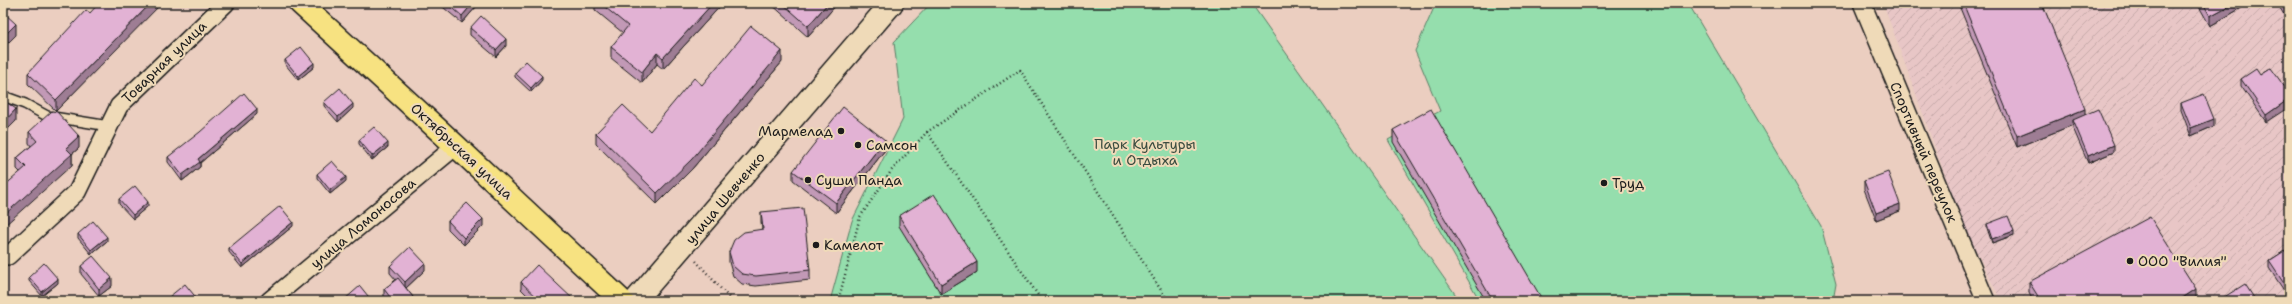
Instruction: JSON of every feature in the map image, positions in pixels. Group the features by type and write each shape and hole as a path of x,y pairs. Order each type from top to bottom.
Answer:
{"main road":[{"name":"Октябрьская улица","path":"300,3 622,301"}],"street":[{"name":"Товарная улица","path":"8,256 77,192 119,106 226,3"},
{"name":"улица Шевченко","path":"635,301 683,248 892,3"},
{"name":"Спортивный переулок","path":"1862,3 1986,301"},
{"name":"улица Ломоносова","path":"269,301 456,146"}],"lane":[{"path":"3,96 25,104 47,116 109,126"}],"path":[{"path":"815,301 839,298 860,216 892,170 927,132 1020,70 1168,301"},
{"path":"927,132 1042,301"},
{"path":"683,248 732,301"}],"shaded area":[{"path":"1883,3 2289,3 2289,301 2001,301 1962,222"}],"green space":[{"name":"Парк Культуры и Отдыха","path":"931,3 1251,3 1460,301 830,301 852,221 903,119 894,42"},
{"name":"Труд","path":"1436,3 1688,3 1821,226 1836,284 1833,301 1480,301 1388,140 1440,111 1415,51"}],"building":[{"path":"99,3 151,3 56,100 28,73 86,10 90,13"},
{"path":"447,3 473,3 462,16"},
{"path":"600,3 713,3 663,58 657,53 642,72 611,47 628,26"},
{"path":"782,3 828,3 808,26"},
{"path":"1963,3 2042,3 2085,109 2017,136"},
{"path":"2203,3 2234,3 2210,16"},
{"path":"2284,3 2289,3 2289,11"},
{"path":"3,12 16,24 3,37"},
{"path":"481,16 506,39 496,50 470,28"},
{"path":"751,26 782,51 692,159 657,193 596,133 623,105 650,131 694,78 702,85"},
{"path":"301,47 314,63 298,76 285,60"},
{"path":"526,61 542,76 531,88 515,73"},
{"path":"2271,68 2289,93 2289,99 2266,115 2241,79 2256,69 2260,75"},
{"path":"340,88 353,104 338,117 324,102"},
{"path":"244,93 257,109 198,159 200,162 182,175 168,157 200,132"},
{"path":"2204,94 2214,119 2191,128 2181,103"},
{"path":"3,100 16,109 3,123"},
{"path":"843,107 885,140 836,203 793,171"},
{"path":"1431,109 1543,301 1493,301 1393,130"},
{"path":"2098,109 2114,145 2088,156 2073,120"},
{"path":"52,111 57,112 79,136 66,148 72,154 3,216 3,187 26,167 17,158 37,141 29,132"},
{"path":"374,127 388,143 372,156 359,140"},
{"path":"332,161 346,177 330,190 317,174"},
{"path":"1888,172 1900,204 1876,213 1864,181"},
{"path":"135,186 148,202 133,215 119,199"},
{"path":"934,194 977,262 941,284 899,216"},
{"path":"467,203 483,219 464,238 448,221"},
{"path":"280,206 293,222 242,264 229,248"},
{"path":"803,208 810,270 756,276 742,274 733,266 729,252 734,240 744,232 763,229 761,212"},
{"path":"2008,216 2014,231 1992,239 1987,224"},
{"name":"ООО \"Вилия\"","path":"2150,217 2196,289 2178,301 2041,301 2029,282"},
{"path":"93,221 107,237 91,250 78,234"},
{"path":"410,247 425,263 405,282 390,266"},
{"path":"2289,248 2289,291 2269,261"},
{"path":"93,256 112,278 99,289 81,266"},
{"path":"44,263 58,279 42,292 29,277"},
{"path":"537,265 575,301 541,301 521,282"},
{"path":"398,278 416,301 393,301 384,289"},
{"path":"185,284 198,300 172,301 169,297"},
{"path":"2245,284 2256,301 2218,301"},
{"path":"360,286 372,301 344,300"}],"place":[{"name":"Мармелад","path":"841,131"},
{"name":"Самсон","path":"858,145"},
{"name":"Суши Панда","path":"808,180"},
{"name":"Труд","path":"1604,183"},
{"name":"Камелот","path":"816,245"},
{"name":"ООО \"Вилия\"","path":"2130,261"}]}
